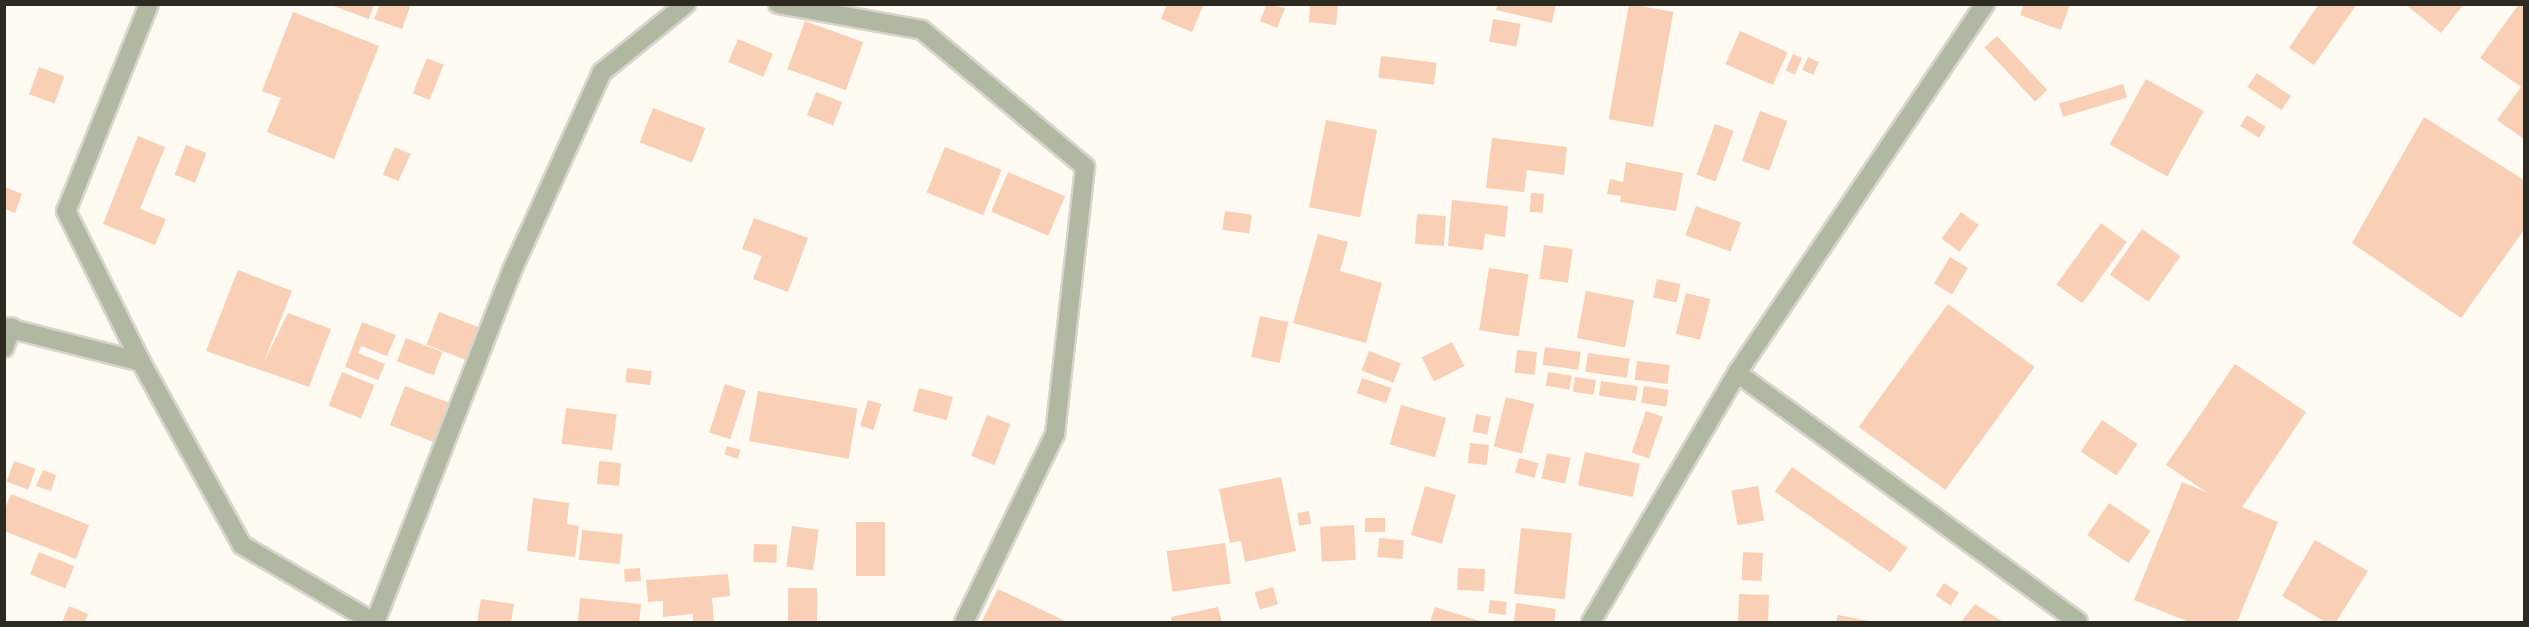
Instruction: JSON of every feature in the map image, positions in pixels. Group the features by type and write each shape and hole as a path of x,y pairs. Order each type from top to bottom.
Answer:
{"street":[{"path":"149,4 66,211 141,362 242,545 374,622 514,266 602,72 686,4"},
{"path":"778,4 922,30 1085,167 1055,434 964,622"},
{"path":"1591,622 1737,373 1985,4"},
{"path":"4,348 8,327 141,362"},
{"path":"1737,373 2078,622"}],"building":[{"path":"328,4 374,4 369,19"},
{"path":"380,4 411,4 402,29 374,19"},
{"path":"1167,4 1204,4 1192,32 1161,19"},
{"path":"1267,4 1285,8 1277,28 1260,21"},
{"path":"1310,4 1338,4 1336,25 1309,22"},
{"path":"1498,4 1556,4 1552,23 1496,10"},
{"path":"1629,4 1673,12 1653,127 1609,119"},
{"path":"2024,4 2070,4 2061,30 2020,15"},
{"path":"2319,4 2357,4 2314,65 2289,48"},
{"path":"2405,4 2464,4 2441,33"},
{"path":"2519,4 2524,4 2524,139 2497,120 2521,87 2480,58"},
{"path":"293,12 379,46 334,159 267,132 281,98 262,91"},
{"path":"1493,19 1521,24 1517,47 1489,42"},
{"path":"805,21 863,42 846,90 788,69"},
{"path":"1740,31 1788,52 1773,85 1725,64"},
{"path":"1997,36 2047,90 2035,102 1985,48"},
{"path":"738,39 773,54 763,77 728,62"},
{"path":"1793,54 1802,58 1795,75 1786,70"},
{"path":"1381,56 1437,63 1434,85 1378,78"},
{"path":"1808,57 1819,62 1813,75 1802,70"},
{"path":"427,58 444,65 429,100 413,93"},
{"path":"39,67 64,76 54,103 29,94"},
{"path":"2257,73 2291,96 2281,110 2247,87"},
{"path":"2146,79 2204,111 2167,177 2110,145"},
{"path":"2123,84 2127,97 2063,117 2059,104"},
{"path":"816,92 842,102 833,125 807,115"},
{"path":"653,108 705,128 692,163 640,143"},
{"path":"1760,111 1787,121 1769,171 1742,161"},
{"path":"2247,115 2266,127 2259,138 2240,126"},
{"path":"2424,117 2524,180 2524,230 2461,318 2352,243"},
{"path":"1326,120 1377,130 1360,217 1309,207"},
{"path":"1715,124 1734,131 1715,182 1697,175"},
{"path":"138,136 165,147 140,209 166,219 155,245 103,224"},
{"path":"1492,138 1567,147 1564,175 1527,170 1524,192 1486,188"},
{"path":"186,145 207,153 195,183 175,175"},
{"path":"395,147 411,154 398,181 383,174"},
{"path":"945,147 1002,170 983,215 927,192"},
{"path":"1626,162 1683,173 1676,211 1620,202 1621,196 1607,194 1610,179 1623,182"},
{"path":"1008,172 1065,196 1048,236 991,212"},
{"path":"5,187 22,194 15,213 5,209"},
{"path":"1531,193 1544,194 1543,213 1530,212"},
{"path":"1452,200 1508,206 1505,237 1485,234 1483,250 1448,246"},
{"path":"1696,206 1741,222 1731,252 1685,235"},
{"path":"1225,211 1252,215 1249,234 1222,230"},
{"path":"1961,212 1979,225 1959,252 1942,239"},
{"path":"1417,214 1446,216 1444,246 1415,244"},
{"path":"754,218 808,238 788,292 753,279 762,256 742,249"},
{"path":"2101,223 2127,242 2082,303 2056,284"},
{"path":"2142,229 2181,256 2148,302 2110,275"},
{"path":"1318,234 1348,242 1340,271 1382,283 1366,343 1293,323"},
{"path":"1544,245 1573,249 1568,283 1539,279"},
{"path":"1950,257 1968,268 1952,294 1934,284"},
{"path":"1489,268 1529,274 1519,336 1479,330"},
{"path":"238,270 292,291 263,364 288,313 331,329 309,387 206,351"},
{"path":"1657,279 1680,284 1677,303 1653,298"},
{"path":"1586,291 1634,300 1625,347 1577,338"},
{"path":"1686,293 1710,299 1700,340 1676,334"},
{"path":"1948,304 2035,367 1945,490 1859,427"},
{"path":"439,312 478,327 466,360 426,345"},
{"path":"1260,316 1288,322 1280,363 1251,357"},
{"path":"362,322 396,335 387,356 361,346 358,353 385,364 378,380 345,367"},
{"path":"406,338 442,352 433,375 397,361"},
{"path":"1452,342 1464,366 1434,381 1422,357"},
{"path":"1545,347 1581,352 1578,370 1542,365"},
{"path":"1517,350 1537,352 1534,375 1515,373"},
{"path":"1369,351 1401,363 1393,383 1361,371"},
{"path":"1588,353 1630,359 1627,378 1585,372"},
{"path":"1637,361 1670,365 1667,384 1635,380"},
{"path":"2235,364 2306,412 2242,507 2278,522 2237,622 2189,622 2134,600 2182,482 2208,493 2166,465"},
{"path":"627,368 652,371 650,385 625,382"},
{"path":"342,372 374,385 361,418 329,405"},
{"path":"1548,372 1572,376 1570,390 1546,386"},
{"path":"1575,377 1596,380 1594,395 1573,392"},
{"path":"1362,378 1391,388 1386,403 1357,393"},
{"path":"1601,381 1638,386 1636,401 1599,396"},
{"path":"725,384 746,391 730,439 709,433"},
{"path":"405,386 449,403 434,442 390,425"},
{"path":"1644,386 1669,390 1666,407 1641,403"},
{"path":"919,388 953,397 947,420 913,411"},
{"path":"758,391 857,409 849,459 749,441"},
{"path":"1506,397 1534,404 1522,454 1494,446"},
{"path":"868,400 881,404 873,430 860,426"},
{"path":"1401,405 1446,418 1435,457 1390,444"},
{"path":"566,408 617,414 612,450 562,444"},
{"path":"1646,411 1663,417 1649,458 1632,453"},
{"path":"1476,414 1491,417 1487,435 1473,432"},
{"path":"987,415 1010,424 995,465 971,456"},
{"path":"2102,420 2138,444 2116,476 2081,452"},
{"path":"1470,443 1489,445 1487,465 1468,463"},
{"path":"727,446 740,450 738,459 724,455"},
{"path":"1585,452 1640,464 1633,497 1578,485"},
{"path":"1547,453 1570,458 1565,483 1542,478"},
{"path":"1519,458 1538,463 1534,478 1515,472"},
{"path":"14,461 36,469 28,490 6,482"},
{"path":"599,461 621,463 619,486 597,484"},
{"path":"1792,467 1908,548 1890,572 1775,492"},
{"path":"43,470 56,475 51,491 36,486"},
{"path":"1281,477 1296,551 1245,562 1241,541 1230,543 1219,489"},
{"path":"1425,486 1456,495 1442,544 1411,535"},
{"path":"1758,486 1764,520 1737,525 1731,491"},
{"path":"11,494 89,525 76,559 4,531 4,511"},
{"path":"533,498 569,503 567,524 579,526 575,557 527,551"},
{"path":"2109,503 2150,531 2129,563 2087,535"},
{"path":"1309,511 1311,524 1299,526 1297,513"},
{"path":"1365,518 1385,518 1385,532 1365,532"},
{"path":"856,522 885,522 885,576 856,576"},
{"path":"1354,525 1356,560 1322,562 1320,527"},
{"path":"792,526 819,530 813,570 786,567"},
{"path":"1521,528 1572,533 1565,599 1514,594"},
{"path":"582,530 623,534 620,564 579,560"},
{"path":"1379,538 1404,540 1402,559 1377,557"},
{"path":"2315,540 2368,571 2336,622 2325,622 2282,596"},
{"path":"1225,543 1231,584 1172,592 1167,551"},
{"path":"754,544 777,545 776,563 753,562"},
{"path":"39,552 74,566 65,588 30,574"},
{"path":"1743,552 1763,553 1762,581 1742,580"},
{"path":"640,568 641,581 625,582 624,569"},
{"path":"1458,568 1485,569 1484,591 1457,590"},
{"path":"728,574 730,596 712,598 714,622 693,622 693,614 663,617 663,601 648,602 646,580"},
{"path":"1944,583 1959,593 1951,606 1936,595"},
{"path":"1273,587 1278,604 1260,610 1255,592"},
{"path":"788,588 817,588 817,622 788,622"},
{"path":"998,589 1067,622 982,621"},
{"path":"1739,594 1769,595 1768,622 1738,622"},
{"path":"580,598 641,604 639,622 578,622"},
{"path":"481,599 514,604 511,622 477,622"},
{"path":"1490,600 1507,602 1505,615 1488,613"},
{"path":"1516,603 1556,609 1554,622 1514,622"},
{"path":"1975,604 2003,622 1961,622"},
{"path":"69,606 88,614 85,622 62,622"},
{"path":"1218,607 1222,622 1172,622 1171,617"},
{"path":"1435,607 1483,622 1430,622"},
{"path":"1838,615 1869,621 1869,622 1836,622"}]}
